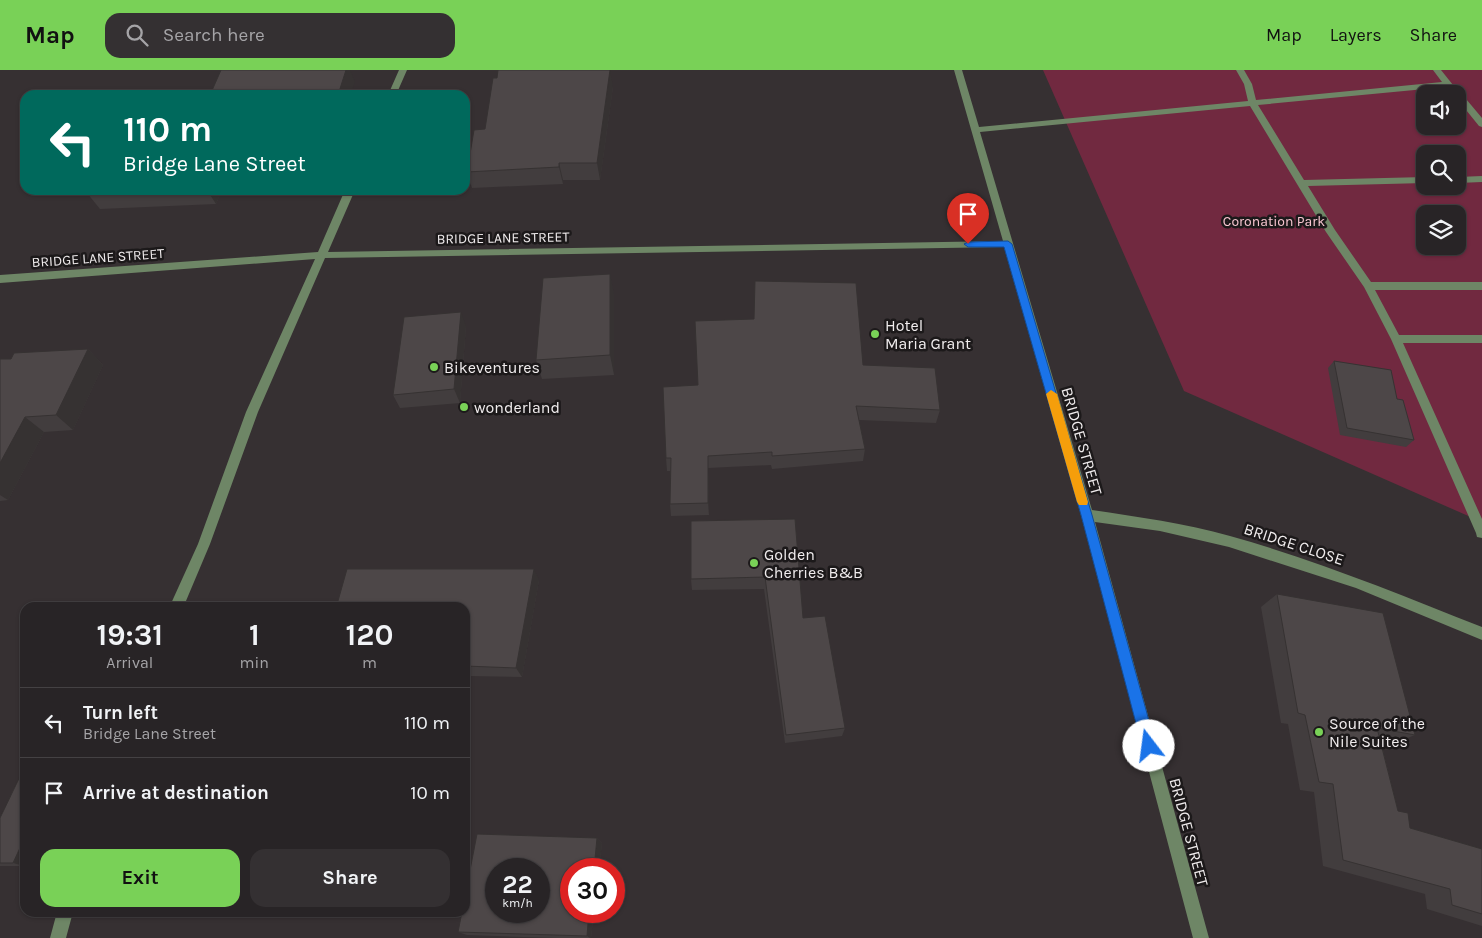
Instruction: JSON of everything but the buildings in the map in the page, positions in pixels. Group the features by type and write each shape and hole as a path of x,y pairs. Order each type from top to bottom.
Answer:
{"street":[{"path":"394,90 403,70"},
{"name":"BRIDGE STREET","path":"958,70 1086,515 1201,938"},
{"path":"1240,70 1248,84 1253,103 1301,183 1368,286 1396,338 1482,533"},
{"path":"1437,70 1448,84"},
{"path":"976,130 1448,84"},
{"path":"1466,105 1482,124"},
{"path":"1466,180 1482,179"},
{"path":"1301,183 1416,180"},
{"path":"179,602 204,544 252,412 348,195"},
{"name":"BRIDGE LANE STREET","path":"0,279 320,255 1008,244"},
{"path":"1368,286 1482,286"},
{"path":"1396,338 1482,339"},
{"name":"BRIDGE CLOSE","path":"1086,515 1160,526 1229,541 1358,583 1482,634"},
{"path":"58,938 64,917"}],"green space":[{"name":"Coronation Park","path":"1043,70 1482,70 1482,522 1184,391"}],"slow traffic":[{"path":"1051,394 1083,502"}],"place":[{"name":"Hotel Maria Grant","path":"875,334"},
{"name":"Bikeventures","path":"434,367"},
{"name":"wonderland","path":"464,407"},
{"name":"Golden Cherries B&B","path":"754,563"},
{"name":"Source of the Nile Suites","path":"1319,732"}],"route":[{"path":"968,244 1008,244 1086,515 1149,746"}]}
